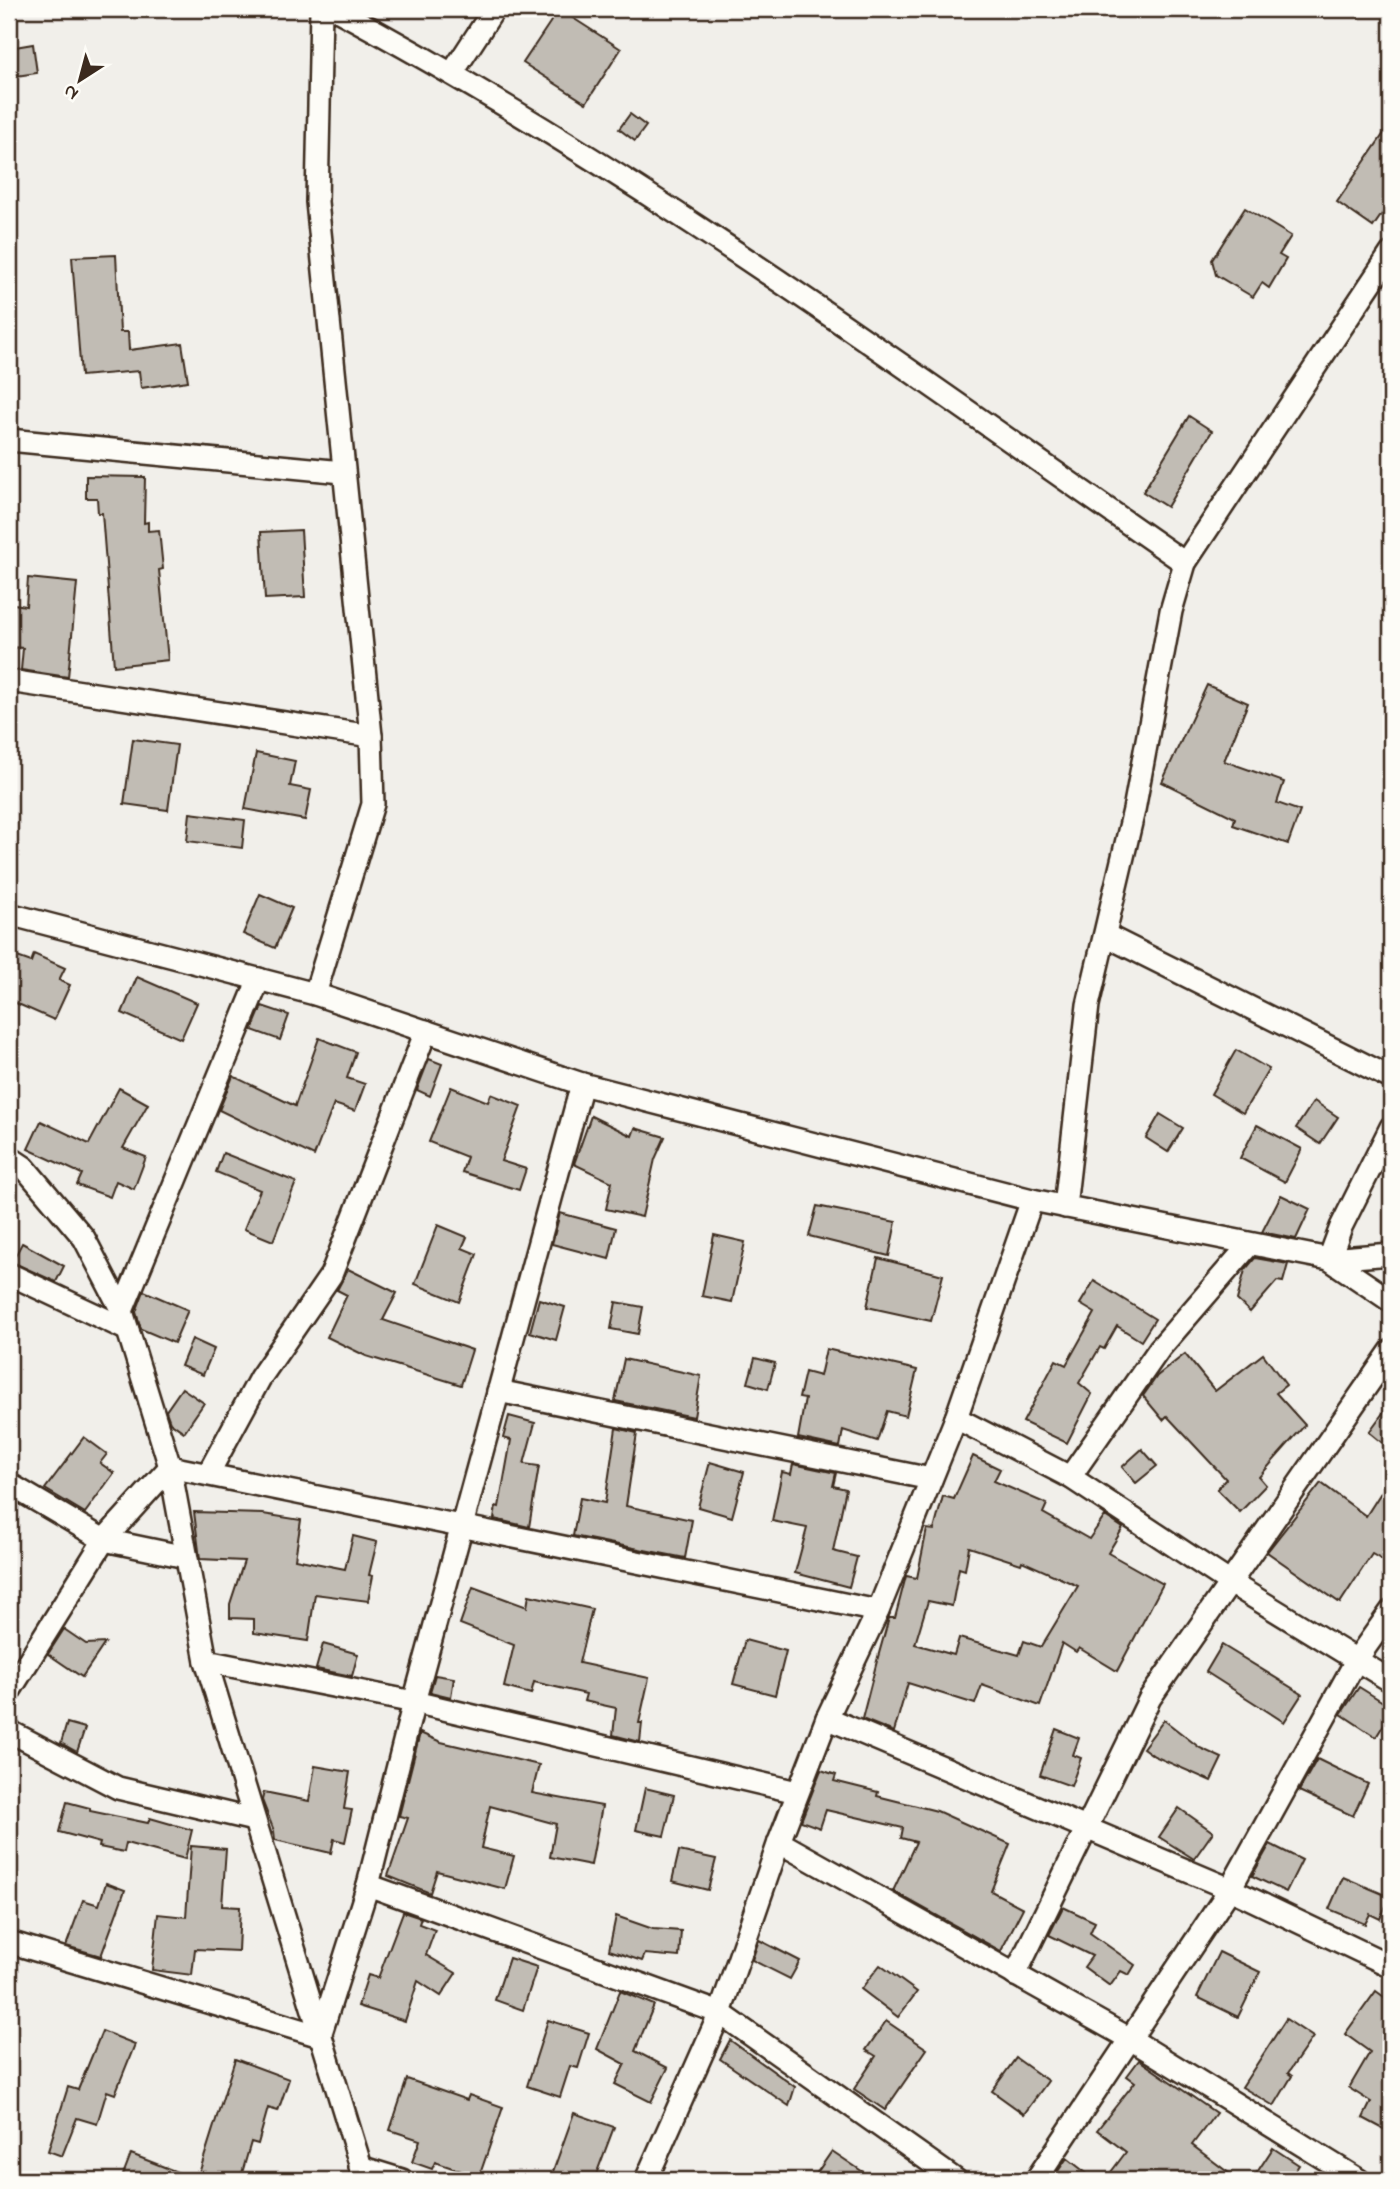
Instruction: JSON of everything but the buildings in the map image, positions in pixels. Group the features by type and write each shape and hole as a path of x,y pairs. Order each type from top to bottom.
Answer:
{"street":[{"path":"315,994 373,804 371,736 317,202 321,9"},
{"path":"335,9 453,72 755,265 1185,563"},
{"path":"453,72 494,9"},
{"path":"1065,1207 1088,1005 1134,810 1171,611 1185,563 1391,253"},
{"path":"9,440 343,472"},
{"path":"9,681 371,736"},
{"path":"9,914 315,994 582,1084 1032,1200 1329,1259 1391,1254"},
{"path":"1105,935 1391,1078"},
{"path":"125,1321 259,979"},
{"path":"208,1474 260,1378 331,1275 426,1031"},
{"path":"320,2036 369,1885 414,1702 464,1527 498,1391 582,1084"},
{"path":"1329,1259 1340,1227 1391,1127"},
{"path":"9,1157 23,1167 84,1238 125,1321 170,1467 205,1661 362,2174 402,2180"},
{"path":"646,2180 720,2012 797,1792 827,1718 877,1611 956,1418 1032,1200"},
{"path":"1070,1477 1160,1348 1250,1244"},
{"path":"1329,1259 1391,1301"},
{"path":"9,1275 125,1321"},
{"path":"1015,1975 1150,1698 1391,1351"},
{"path":"498,1391 931,1479"},
{"path":"956,1418 1070,1477 1229,1582 1391,1681"},
{"path":"170,1467 877,1611"},
{"path":"9,1692 104,1541 170,1467"},
{"path":"9,1484 104,1541 187,1557"},
{"path":"1036,2180 1132,2040 1230,1889 1357,1659 1391,1611"},
{"path":"205,1661 414,1702 797,1792"},
{"path":"827,1718 1230,1889 1390,1962"},
{"path":"9,1731 118,1788 254,1820"},
{"path":"779,1842 1132,2040 1359,2180"},
{"path":"369,1885 720,2012 956,2180"},
{"path":"9,1942 320,2036"}]}
